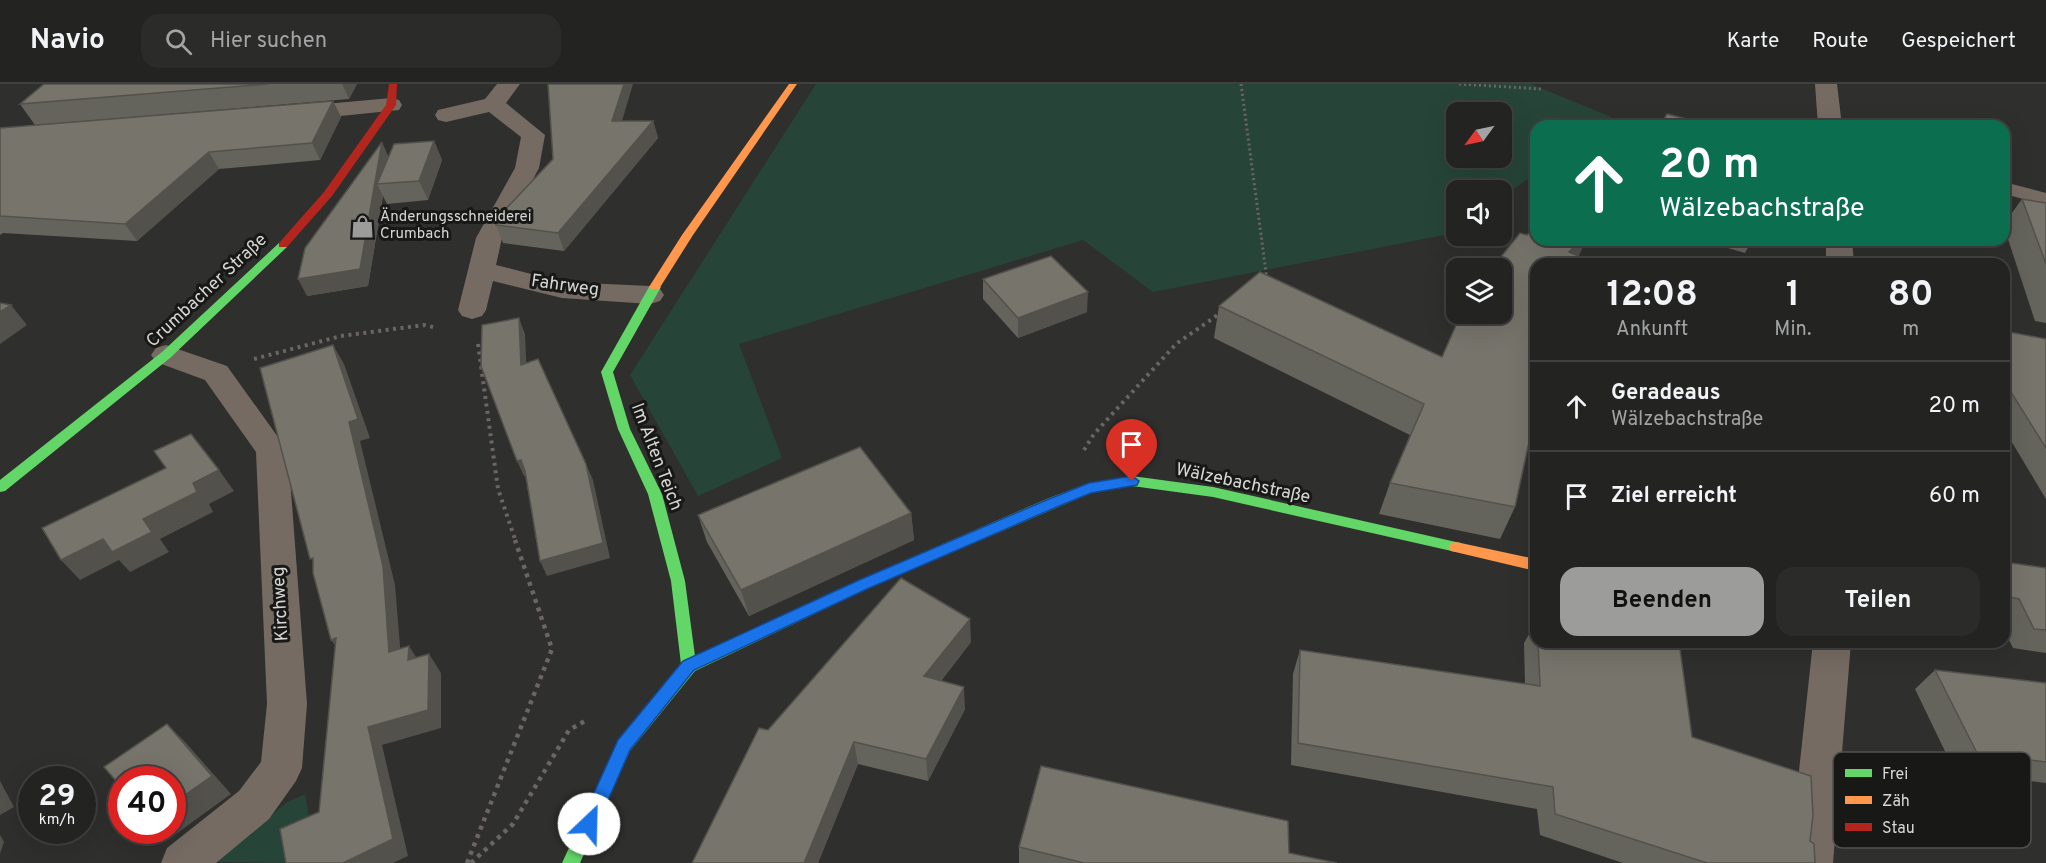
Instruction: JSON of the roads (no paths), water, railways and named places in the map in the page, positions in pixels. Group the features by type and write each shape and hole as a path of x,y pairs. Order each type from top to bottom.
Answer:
{"street":[{"path":"446,115 493,104 510,84"},
{"name":"Im Alten Teich","path":"688,666 678,581 655,494 624,429 607,372 678,247 767,126 794,84"},
{"path":"1826,84 1829,120"},
{"path":"276,115 392,94"},
{"name":"Crumbacher Straße","path":"0,487 166,356 279,250 328,194 392,94"},
{"path":"472,310 489,238 527,168 534,135 493,104"},
{"name":"Fahrweg","path":"482,270 562,290 650,295"},
{"name":"Kirchweg","path":"166,356 216,373 272,451 287,704 281,768 254,805 183,863"},
{"name":"Wälzebachstraße","path":"688,666 862,585 1054,502 1089,488 1132,481 1213,492 1306,515 1530,563"},
{"path":"1811,863 1831,648"},
{"path":"571,863 624,746 688,666"}],"lane":[{"path":"2010,190 2046,199"}],"place":[{"name":"Änderungsschneiderei Crumbach","path":"362,226"}]}
